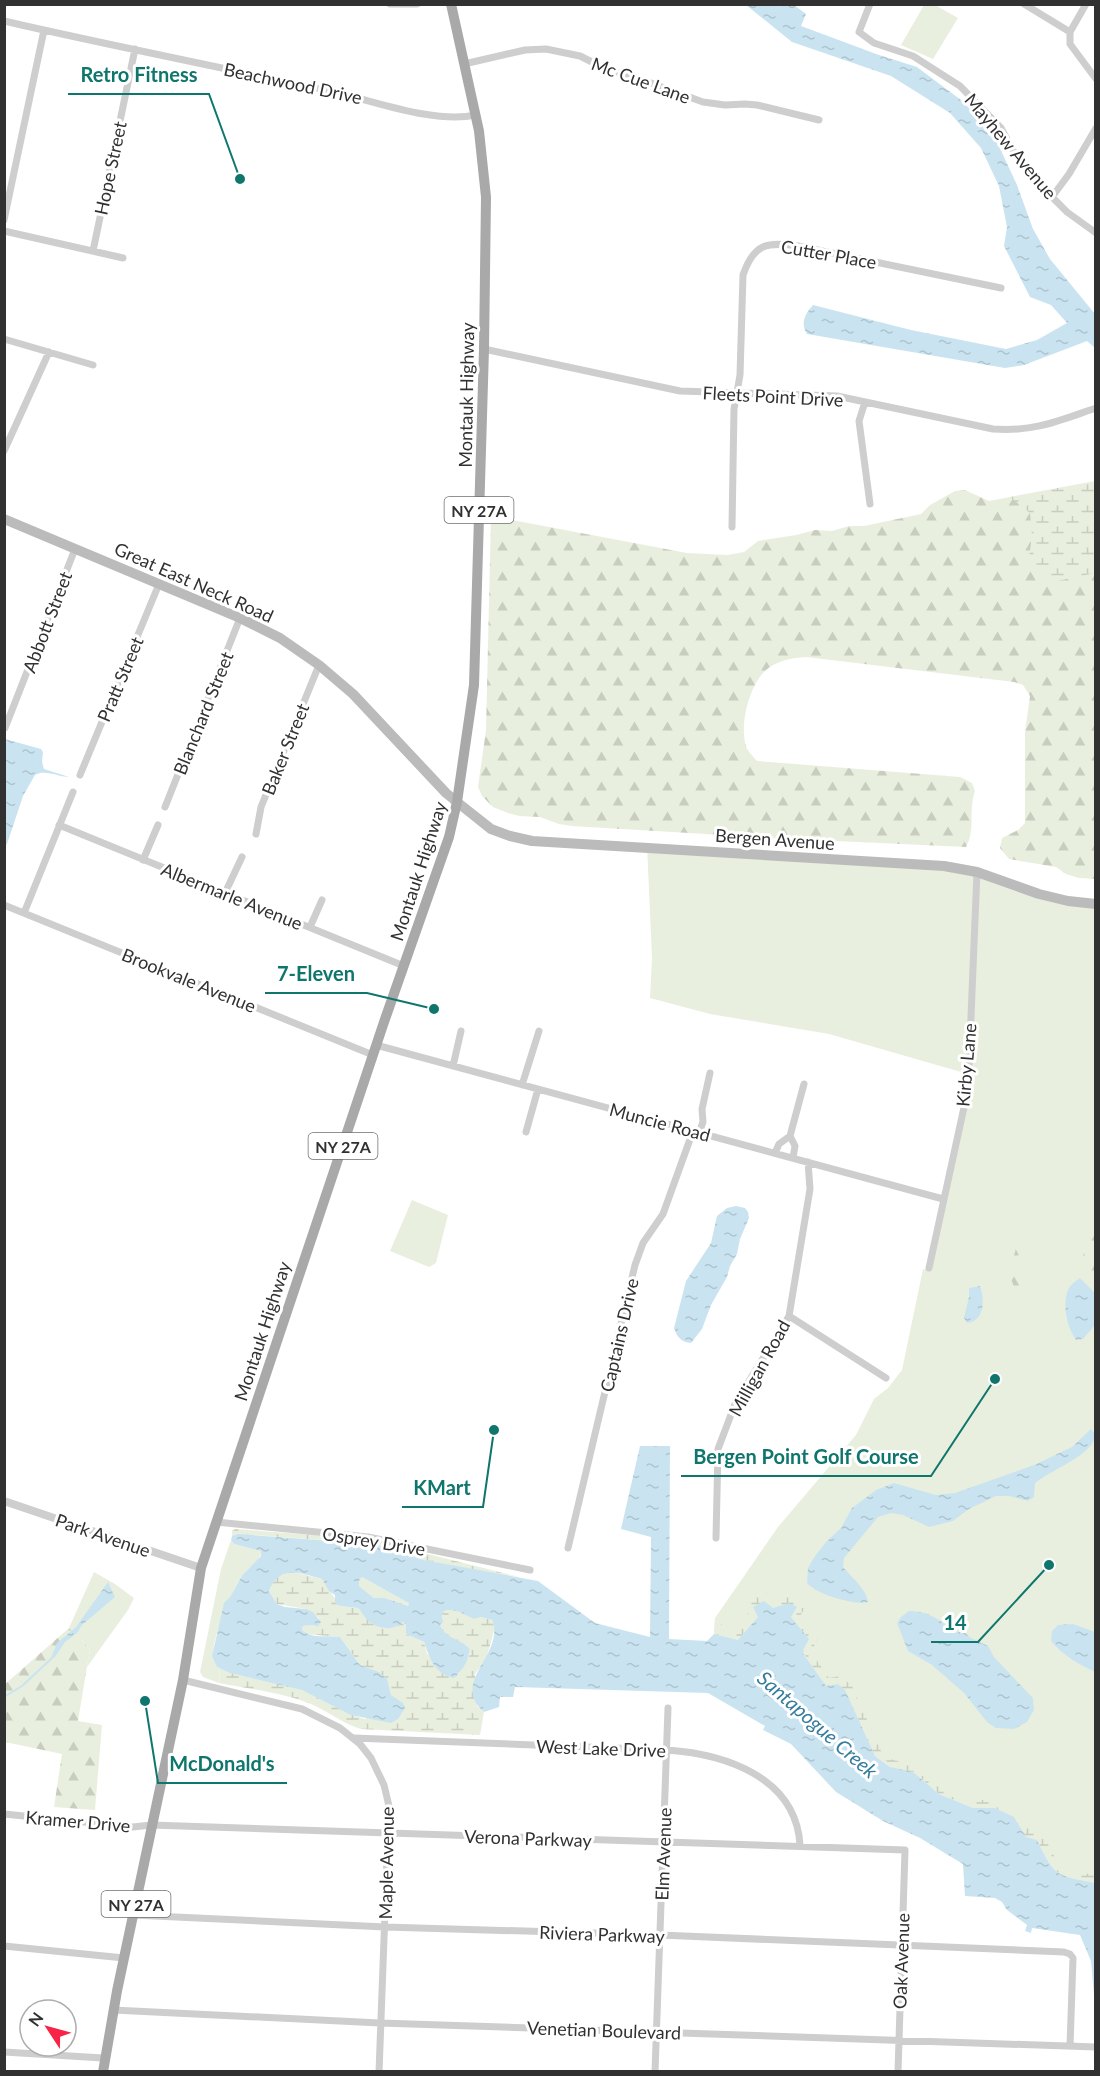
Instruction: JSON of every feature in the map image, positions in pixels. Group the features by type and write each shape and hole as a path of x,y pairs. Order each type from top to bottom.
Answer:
{"main road":[{"name":"NY 27A","path":"451,4 476,115"},
{"name":"Montauk Highway","path":"201,1568 449,837 457,802 474,685 484,349 486,197 482,149 476,115"},
{"name":"Great East Neck Road","path":"4,519 240,618 280,638 320,665 353,694 457,802"},
{"name":"Bergen Avenue","path":"457,802 491,829 532,841 944,866 977,872 1039,894 1095,904"},
{"name":"NY 27A","path":"103,2072 113,2010 183,1680 201,1568"}],"street":[{"path":"390,4 417,4"},
{"name":"Mayhew Avenue","path":"870,4 860,32 874,43 913,56 960,86 1001,128 1020,163 1067,212 1095,233"},
{"path":"1024,4 1070,32"},
{"path":"1086,4 1070,32 1070,44 1095,79"},
{"name":"Beachwood Drive","path":"4,21 332,91 427,114 460,118 476,115"},
{"path":"4,220 44,30"},
{"name":"Hope Street","path":"93,251 135,49"},
{"name":"Mc Cue Lane","path":"464,64 525,50 546,49 580,56 606,69 703,102 757,105 819,120"},
{"path":"1052,197 1069,174 1095,128"},
{"path":"4,231 123,258"},
{"name":"Cutter Place","path":"732,527 734,409 740,375 743,275 748,261 758,249 774,243 798,246 1001,288"},
{"path":"4,339 93,365"},
{"name":"Fleets Point Drive","path":"484,349 680,391 837,396 968,425 1016,431 1038,428 1095,408"},
{"path":"4,451 49,351"},
{"path":"865,402 860,422 870,504"},
{"name":"Abbott Street","path":"5,728 75,549"},
{"name":"Pratt Street","path":"80,775 159,584"},
{"name":"Blanchard Street","path":"165,807 240,618"},
{"name":"Baker Street","path":"256,834 261,807 320,665"},
{"path":"24,913 73,792"},
{"name":"Albermarle Avenue","path":"59,825 404,966"},
{"path":"143,860 158,825"},
{"path":"225,893 242,857"},
{"name":"Kirby Lane","path":"928,1268 968,1089 977,872"},
{"path":"310,927 322,900"},
{"name":"Brookvale Avenue","path":"4,905 375,1050"},
{"path":"453,1066 461,1031"},
{"path":"522,1084 539,1031"},
{"name":"Muncie Road","path":"375,1050 453,1066 522,1084 943,1199"},
{"name":"Captains Drive","path":"568,1548 635,1265 643,1243 663,1214 696,1132 703,1122 702,1109 710,1073"},
{"path":"775,1153 779,1144 790,1136 804,1084"},
{"path":"526,1132 538,1089"},
{"path":"790,1136 795,1146 793,1158"},
{"name":"Milligan Road","path":"716,1538 718,1449 735,1404 789,1316 810,1189 808,1162"},
{"path":"789,1316 886,1378"},
{"name":"Park Avenue","path":"4,1501 201,1568"},
{"name":"Osprey Drive","path":"216,1522 368,1537 530,1570"},
{"name":"Maple Avenue","path":"183,1680 312,1713 354,1738 370,1758 384,1785 388,1806 388,1833 379,2072"},
{"name":"Elm Avenue","path":"656,2072 668,1708"},
{"name":"West Lake Drive","path":"354,1738 667,1750 715,1756 742,1767 780,1794 788,1804 799,1833 800,1845"},
{"name":"Kramer Drive","path":"4,1814 133,1827 151,1825"},
{"name":"Verona Parkway","path":"151,1825 905,1850"},
{"name":"Oak Avenue","path":"898,2072 905,1850"},
{"name":"Riviera Parkway","path":"133,1915 385,1928 660,1935 1064,1952 1073,1958 1070,2046"},
{"path":"4,1946 124,1958"},
{"name":"Venetian Boulevard","path":"113,2010 380,2023 1095,2047"},
{"path":"4,2052 104,2058"}],"green space":[{"path":"924,5 935,5 958,18 933,59 901,45"},
{"path":"1095,481 1095,573 1057,581 1037,573 1029,558 1032,536 1030,513 1010,497"},
{"path":"965,490 989,501 1010,497 1039,499 1095,543 1095,879 1066,874 1056,867 1009,859 1000,848 1002,838 1018,830 1025,823 1025,732 1030,696 1023,685 1014,682 806,657 787,660 770,667 757,682 748,703 744,737 749,752 757,761 960,777 972,783 975,791 971,833 966,847 572,826 540,817 508,813 493,807 482,796 478,787 486,730 491,516 687,553 727,555 744,552 758,541 815,530 832,531 849,526 864,526 921,514 930,505 955,491"},
{"path":"647,845 944,866 1095,904 1095,1883 1064,1877 973,1808 890,1767 738,1640 714,1634 715,1618 778,1527 856,1435 874,1399 888,1388 902,1370 923,1269 928,1270 968,1074 829,1034 710,1014 650,998 652,958"},
{"path":"412,1200 448,1215 436,1263 429,1267 390,1251"},
{"path":"1026,1211 1029,1216 1017,1264 1026,1294 1023,1298 1015,1289 1009,1274"},
{"path":"1095,1228 1095,1283 1084,1270 1083,1258 1091,1230"},
{"path":"235,1529 369,1539 519,1577 424,1560 373,1544 254,1535 232,1536 232,1531"},
{"path":"231,1540 234,1544 262,1551 259,1558 237,1584 219,1627 214,1651 220,1672 219,1683 203,1677 200,1672 221,1569"},
{"path":"289,1571 322,1579 340,1606 358,1608 364,1614 402,1622 406,1625 406,1634 424,1642 427,1654 459,1674 470,1654 442,1629 440,1625 443,1618 442,1613 447,1610 457,1611 474,1618 492,1620 495,1627 486,1659 475,1674 477,1706 484,1712 480,1735 361,1729 300,1700 219,1683 220,1672 217,1667 238,1675 302,1690 365,1719 396,1699 391,1695 386,1679 379,1672 360,1665 340,1637 305,1634 302,1627 314,1626 319,1618 306,1609 277,1604 269,1591 275,1578"},
{"path":"94,1572 134,1598 87,1667 90,1649 69,1628"},
{"path":"362,1577 409,1603 408,1606 385,1598 374,1598 359,1586"},
{"path":"765,1592 774,1599 792,1594 807,1605 800,1616 818,1638 811,1652 829,1678 840,1676 852,1686 881,1751 893,1760 917,1765 944,1788 974,1800 997,1800 1019,1811 1031,1830 1043,1833 1061,1865 1073,1871 1095,1875 1095,1883 1064,1876 1053,1868 1037,1840 1026,1837 1014,1817 995,1808 973,1808 939,1794 914,1772 890,1767 875,1756 845,1691 826,1686 773,1608 753,1607 758,1617 738,1640 714,1634 715,1618 722,1620 722,1628 735,1631 749,1616 743,1604"},
{"path":"69,1628 90,1649 78,1721 102,1725 95,1810 54,1807 62,1754 5,1742 4,1685"}],"water":[{"path":"746,5 794,5 806,14 801,26 917,67 965,103 997,142 1017,185 1033,229 1050,259 1095,314 1095,348 1087,341 1024,365 1005,368 807,334 804,319 813,305 911,330 1006,349 1037,340 1067,323 1051,305 1030,297 1004,246 1007,227 999,186 981,148 950,113 891,76 792,42"},
{"path":"5,739 41,749 44,769 69,777 47,773 35,775 23,796 5,845"},
{"path":"736,1206 745,1208 749,1218 740,1239 737,1254 711,1305 702,1329 691,1343 685,1342 674,1328 686,1281 711,1243 717,1216 727,1208"},
{"path":"1080,1278 1095,1293 1095,1325 1083,1339 1076,1340 1068,1322 1065,1301 1070,1287"},
{"path":"980,1286 983,1297 982,1309 977,1318 967,1323 964,1318 969,1288"},
{"path":"1091,1429 1095,1434 1088,1448 1035,1483 1034,1497 1028,1501 1009,1496 996,1496 969,1509 953,1521 929,1527 903,1515 891,1513 878,1517 844,1558 843,1567 862,1588 868,1602 836,1598 818,1591 807,1583 808,1568 815,1556 841,1528 852,1508 876,1490 894,1483 936,1495 955,1493 1034,1465 1072,1447"},
{"path":"640,1446 670,1446 669,1639 707,1641 714,1634 738,1640 758,1617 753,1607 764,1601 773,1608 790,1603 797,1607 791,1617 809,1639 802,1652 826,1686 838,1684 845,1690 875,1756 890,1767 913,1772 939,1794 973,1808 995,1808 1014,1817 1026,1837 1037,1840 1053,1868 1064,1876 1095,1883 1095,2006 1091,1961 1080,1935 1032,1928 1031,1933 1025,1931 1027,1925 1007,1910 1002,1902 995,1898 965,1896 963,1864 920,1838 883,1821 836,1792 791,1744 763,1730 765,1726 708,1693 515,1687 513,1697 500,1697 499,1707 484,1712 475,1701 472,1690 492,1645 494,1632 492,1620 481,1617 474,1619 457,1611 447,1610 442,1613 443,1622 440,1625 443,1630 469,1648 469,1656 465,1664 454,1678 437,1669 424,1642 406,1634 406,1625 403,1622 392,1628 375,1625 367,1620 358,1608 340,1606 335,1603 335,1595 329,1591 322,1579 298,1573 285,1574 274,1582 269,1591 277,1604 313,1612 321,1622 318,1626 302,1627 302,1630 315,1636 340,1637 360,1665 379,1672 387,1679 391,1695 403,1703 405,1708 398,1719 391,1723 351,1715 302,1690 230,1673 217,1667 212,1656 224,1603 243,1574 261,1556 261,1551 234,1544 231,1540 232,1536 238,1534 373,1544 424,1560 538,1581 595,1623 650,1637 651,1537 621,1529","holes":["362,1577 409,1603 408,1606 385,1598 374,1598 359,1586"]},
{"path":"108,1582 115,1597 82,1625 50,1660 57,1643 76,1627"},
{"path":"909,1611 927,1614 953,1631 964,1632 988,1646 994,1657 1033,1698 1034,1710 1027,1722 1014,1729 996,1728 987,1722 964,1693 932,1665 908,1651 897,1623"},
{"path":"1073,1624 1095,1632 1095,1672 1077,1663 1051,1641 1052,1631 1058,1625"}],"waterway":[{"name":"Santapogue Creek","path":"4,1697 22,1686 51,1659"}],"place":[{"name":"Retro Fitness","path":"240,179"},
{"name":"7-Eleven","path":"434,1009"},
{"name":"Bergen Point Golf Course","path":"995,1379"},
{"name":"KMart","path":"494,1430"},
{"name":"14","path":"1049,1565"},
{"name":"McDonald's","path":"145,1701"}]}
